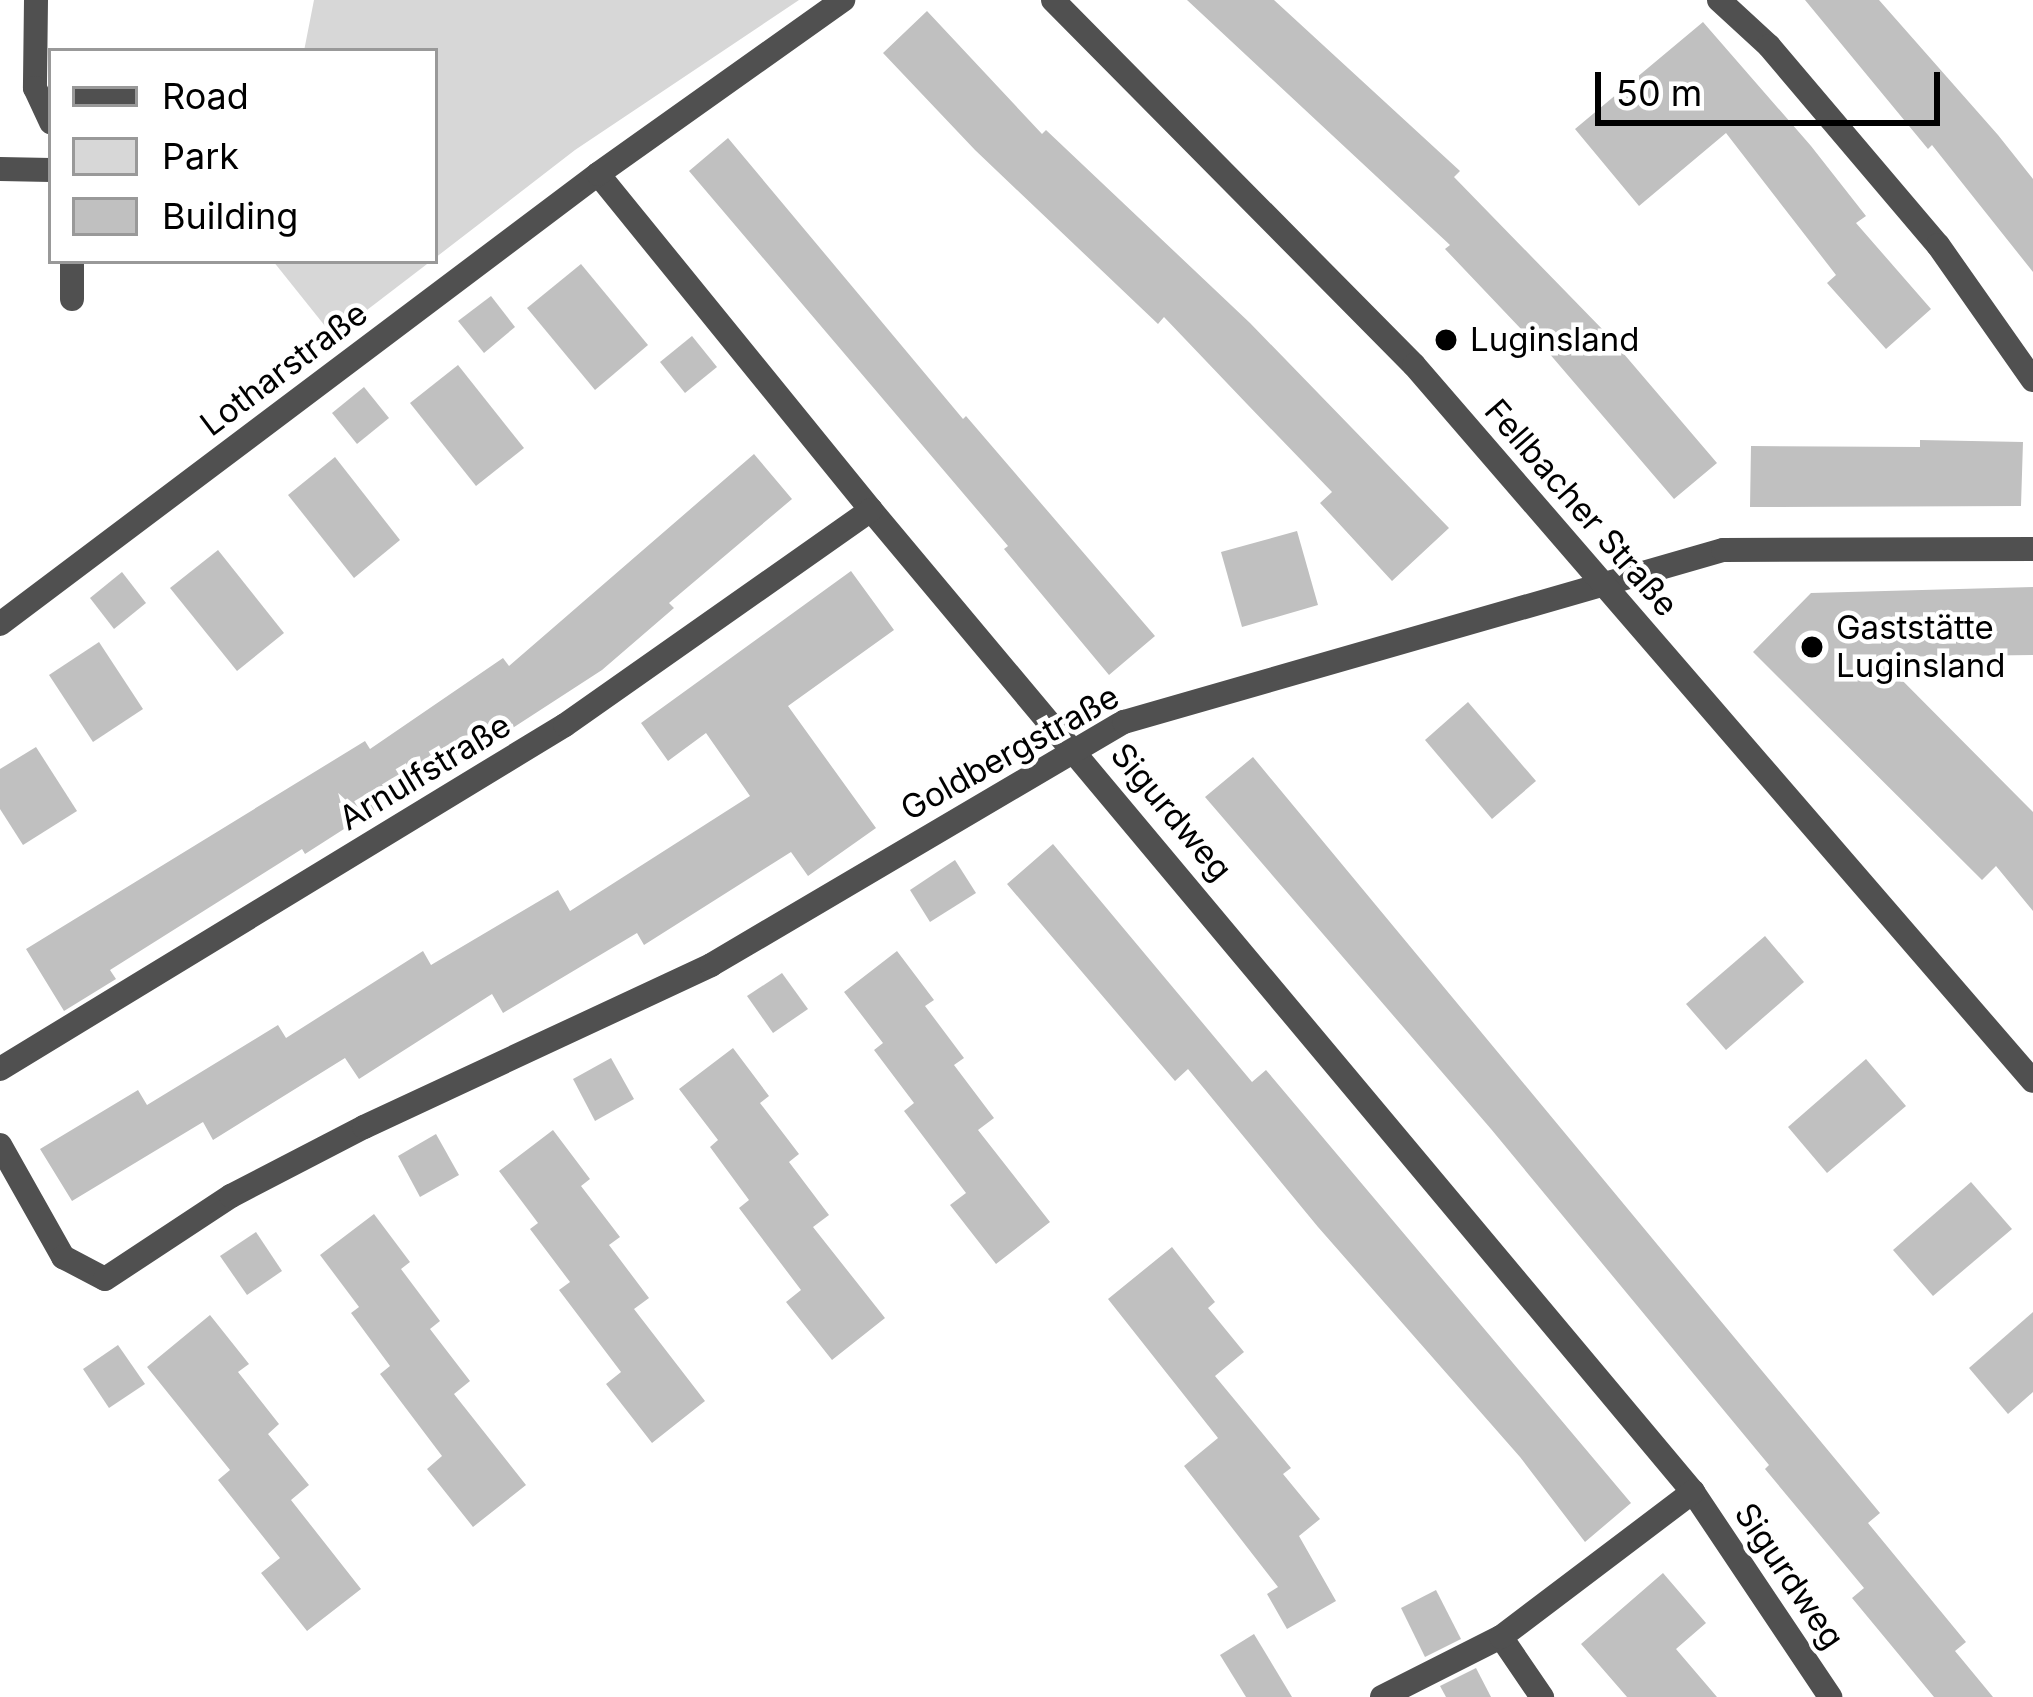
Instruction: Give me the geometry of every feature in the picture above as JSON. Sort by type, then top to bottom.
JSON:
[{"type":"street","points":[[36,0],[35,88],[48,116]]},
{"type":"street","name":"Lotharstraße","points":[[0,624],[598,174],[843,0]]},
{"type":"street","name":"Fellbacher Straße","points":[[1053,0],[1414,365],[1749,759],[2033,1081]]},
{"type":"street","points":[[1719,0],[1769,46],[1938,244],[2033,380]]},
{"type":"street","points":[[0,169],[48,170]]},
{"type":"street","name":"Sigurdweg","points":[[598,174],[871,510],[1693,1492],[1830,1697]]},
{"type":"street","points":[[72,264],[72,298]]},
{"type":"street","name":"Arnulfstraße","points":[[0,1069],[566,725],[871,510]]},
{"type":"street","name":"Goldbergstraße","points":[[0,1145],[63,1257],[105,1279],[231,1196],[364,1127],[711,965],[1074,747],[1124,722],[1724,550],[2033,549]]},
{"type":"street","name":"Sigurdweg","points":[[1382,1697],[1501,1636],[1693,1492]]},
{"type":"street","points":[[1501,1636],[1542,1697]]},
{"type":"green space","points":[[314,0],[799,0],[575,150],[438,256],[438,48],[305,48]]},
{"type":"green space","points":[[275,264],[427,264],[333,336]]},
{"type":"building","points":[[1187,0],[1274,0],[1460,171],[1454,177],[1606,333],[1717,463],[1674,499],[1542,345],[1539,348],[1445,249],[1450,245]]},
{"type":"building","points":[[1805,0],[1879,0],[1998,135],[2033,179],[2033,272],[1932,145],[1928,149]]},
{"type":"building","points":[[927,11],[1042,134],[1046,130],[1250,323],[1449,528],[1392,581],[1320,503],[1332,492],[1164,317],[1158,324],[975,150],[883,53]]},
{"type":"building","points":[[1703,22],[1811,146],[1866,216],[1856,223],[1931,309],[1886,349],[1827,283],[1836,275],[1726,133],[1639,206],[1575,129]]},
{"type":"building","points":[[728,138],[963,419],[966,416],[1155,636],[1109,675],[1004,549],[1008,546],[689,171]]},
{"type":"building","points":[[581,264],[648,345],[595,390],[527,308]]},
{"type":"building","points":[[491,296],[515,327],[484,353],[458,321]]},
{"type":"building","points":[[692,336],[717,367],[685,393],[660,362]]},
{"type":"building","points":[[458,365],[524,448],[476,486],[410,403]]},
{"type":"building","points":[[364,387],[389,418],[357,444],[332,413]]},
{"type":"building","points":[[1920,440],[2023,442],[2021,506],[1750,507],[1751,446],[1920,447]]},
{"type":"building","points":[[754,454],[792,499],[669,603],[674,608],[602,670],[451,768],[447,763],[110,970],[116,979],[64,1011],[26,949],[365,741],[370,749],[503,658],[509,666]]},
{"type":"building","points":[[335,457],[400,540],[354,578],[288,495]]},
{"type":"building","points":[[1297,531],[1318,605],[1242,627],[1221,552]]},
{"type":"building","points":[[218,550],[284,633],[237,671],[170,588]]},
{"type":"building","points":[[851,571],[894,630],[788,706],[876,828],[808,876],[791,852],[644,945],[637,933],[503,1013],[492,994],[359,1079],[345,1058],[213,1140],[203,1122],[72,1201],[40,1149],[138,1090],[147,1105],[278,1025],[286,1038],[423,951],[431,965],[558,890],[570,911],[750,796],[706,733],[668,761],[641,723]]},
{"type":"building","points":[[122,572],[146,603],[114,629],[90,598]]},
{"type":"building","points":[[2033,587],[2033,655],[1879,657],[2033,812],[2033,911],[1996,866],[1982,880],[1753,652],[1811,593]]},
{"type":"building","points":[[99,642],[143,709],[93,742],[49,675]]},
{"type":"building","points":[[1468,702],[1536,781],[1492,819],[1425,740]]},
{"type":"building","points":[[36,747],[77,811],[23,845],[0,809],[0,769]]},
{"type":"building","points":[[1253,757],[1880,1513],[1868,1523],[1966,1642],[1955,1651],[1993,1697],[1934,1697],[1852,1598],[1864,1588],[1765,1469],[1769,1465],[1491,1129],[1205,797]]},
{"type":"building","points":[[1053,844],[1252,1082],[1266,1070],[1631,1503],[1585,1542],[1520,1457],[1318,1227],[1188,1069],[1175,1081],[1007,884]]},
{"type":"building","points":[[955,860],[976,893],[930,922],[910,890]]},
{"type":"building","points":[[1765,936],[1804,982],[1726,1050],[1686,1004]]},
{"type":"building","points":[[897,951],[934,1000],[925,1006],[964,1058],[954,1065],[994,1118],[978,1130],[1050,1222],[996,1264],[950,1205],[966,1193],[904,1111],[914,1103],[874,1050],[883,1043],[844,992]]},
{"type":"building","points":[[782,973],[808,1009],[773,1033],[747,996]]},
{"type":"building","points":[[733,1048],[769,1096],[760,1103],[799,1154],[789,1162],[829,1215],[813,1227],[885,1318],[832,1360],[786,1302],[801,1290],[739,1208],[749,1200],[710,1147],[718,1140],[679,1089]]},
{"type":"building","points":[[611,1058],[634,1099],[595,1121],[573,1079]]},
{"type":"building","points":[[1866,1059],[1906,1106],[1827,1173],[1788,1127]]},
{"type":"building","points":[[553,1130],[590,1179],[581,1186],[620,1237],[609,1245],[649,1298],[634,1309],[705,1401],[652,1443],[606,1384],[621,1372],[559,1290],[570,1282],[530,1229],[538,1223],[499,1171]]},
{"type":"building","points":[[436,1134],[459,1175],[420,1197],[398,1156]]},
{"type":"building","points":[[1971,1182],[2012,1229],[1933,1296],[1893,1250]]},
{"type":"building","points":[[374,1214],[410,1262],[401,1269],[440,1321],[430,1329],[470,1381],[454,1394],[526,1485],[473,1527],[427,1469],[442,1456],[380,1374],[390,1366],[351,1313],[359,1307],[320,1255]]},
{"type":"building","points":[[256,1232],[282,1271],[247,1295],[220,1256]]},
{"type":"building","points":[[1172,1247],[1215,1302],[1208,1308],[1244,1352],[1215,1376],[1291,1468],[1283,1474],[1320,1519],[1299,1536],[1336,1601],[1287,1629],[1267,1594],[1278,1587],[1184,1466],[1218,1438],[1108,1299]]},
{"type":"building","points":[[2033,1312],[2033,1392],[2008,1414],[1969,1368]]},
{"type":"building","points":[[210,1315],[249,1364],[238,1372],[279,1424],[268,1434],[309,1485],[291,1500],[361,1589],[307,1631],[261,1573],[280,1558],[218,1480],[230,1470],[147,1367]]},
{"type":"building","points":[[118,1345],[145,1384],[109,1408],[83,1369]]},
{"type":"building","points":[[1663,1573],[1706,1623],[1676,1649],[1717,1697],[1627,1697],[1581,1644]]},
{"type":"building","points":[[1436,1590],[1461,1639],[1425,1657],[1401,1608]]},
{"type":"building","points":[[1254,1634],[1292,1697],[1246,1697],[1220,1655]]},
{"type":"building","points":[[1476,1668],[1491,1697],[1446,1697],[1440,1686]]},
{"type":"place","name":"Luginsland","points":[[1446,340]]},
{"type":"place","name":"Gaststätte Luginsland","points":[[1812,647]]}]
